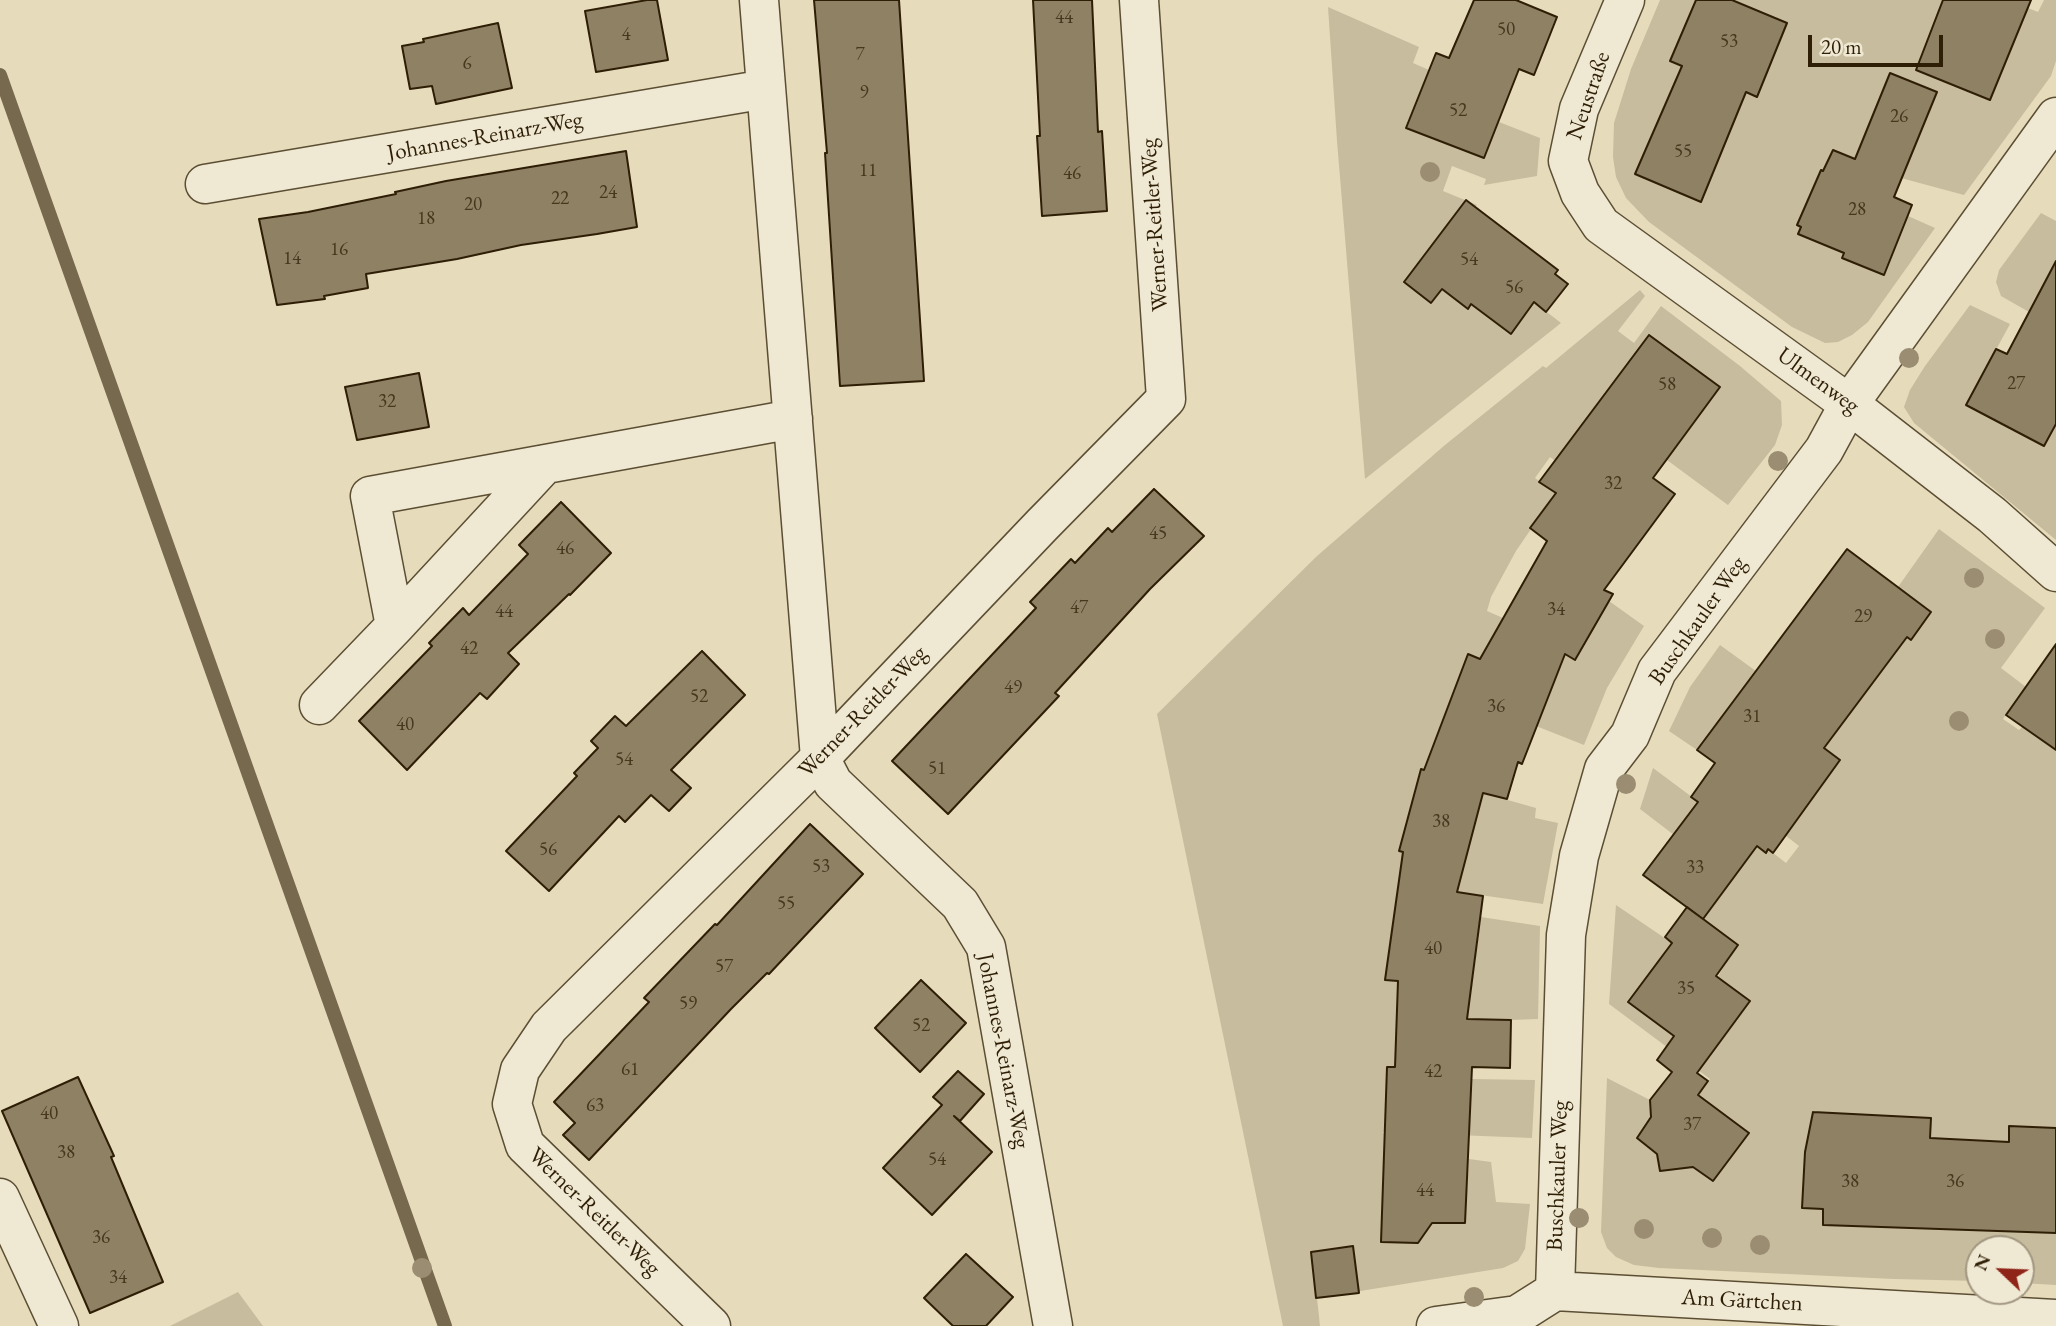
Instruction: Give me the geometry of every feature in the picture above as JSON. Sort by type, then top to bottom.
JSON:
[{"type":"street","name":"Johannes-Reinarz-Weg","points":[[759,0],[820,758],[833,783],[960,904],[986,947],[1053,1326]]},
{"type":"street","name":"Werner-Reitler-Weg","points":[[711,1326],[525,1145],[512,1104],[520,1070],[549,1027],[820,758],[1032,535],[1166,399],[1139,0]]},
{"type":"street","name":"Neustraße","points":[[1580,193],[1568,161],[1579,110],[1625,0]]},
{"type":"street","name":"Johannes-Reinarz-Weg","points":[[205,184],[766,89]]},
{"type":"street","name":"Buschkauler Weg","points":[[1555,1291],[1566,935],[1579,856],[1604,769],[1630,734],[1657,671],[1824,450],[1849,404],[2056,117]]},
{"type":"street","name":"Ulmenweg","points":[[1580,193],[1601,225],[1849,404],[1992,515],[2056,572]]},
{"type":"street","points":[[395,626],[370,496],[793,419]]},
{"type":"street","points":[[319,705],[545,464]]},
{"type":"street","points":[[0,1198],[59,1326]]},
{"type":"street","points":[[1436,1326],[1517,1315],[1555,1291]]},
{"type":"street","name":"Am Gärtchen","points":[[1555,1291],[2056,1319]]},
{"type":"shaded area","points":[[1660,0],[2008,0],[2038,12],[2044,0],[2056,0],[2056,61],[2051,76],[1964,195],[1901,178],[1832,150],[1797,225],[1801,227],[1798,234],[1844,253],[1842,258],[1883,275],[1908,216],[1935,228],[1868,322],[1838,342],[1825,343],[1792,327],[1649,222],[1626,198],[1616,177],[1613,157],[1614,123],[1631,69]]},
{"type":"shaded area","points":[[1328,7],[1419,47],[1413,63],[1429,70],[1407,128],[1484,158],[1499,122],[1540,138],[1537,176],[1484,185],[1486,179],[1452,166],[1443,191],[1477,205],[1437,238],[1404,283],[1431,303],[1442,289],[1467,309],[1471,304],[1534,302],[1561,323],[1365,479],[1337,141]]},
{"type":"shaded area","points":[[2041,213],[2056,221],[2056,261],[2029,312],[2001,296],[1996,282],[1999,270]]},
{"type":"shaded area","points":[[1640,290],[1645,296],[1618,331],[1634,343],[1661,306],[1781,401],[1782,425],[1775,445],[1728,505],[1633,435],[1570,472],[1550,457],[1535,478],[1558,495],[1516,551],[1491,597],[1487,611],[1575,660],[1609,601],[1644,626],[1607,688],[1584,745],[1536,726],[1552,687],[1468,654],[1439,731],[1516,761],[1513,780],[1461,767],[1457,778],[1421,769],[1399,850],[1463,867],[1483,793],[1536,808],[1535,818],[1558,823],[1543,904],[1452,891],[1386,980],[1471,992],[1481,917],[1540,926],[1538,1019],[1451,1018],[1470,1120],[1471,1079],[1535,1080],[1532,1138],[1382,1132],[1381,1242],[1417,1243],[1432,1223],[1465,1223],[1469,1159],[1491,1162],[1496,1202],[1530,1204],[1525,1249],[1518,1261],[1503,1268],[1317,1298],[1320,1326],[1283,1326],[1157,714],[1317,556],[1445,445],[1543,366],[1546,368]]},
{"type":"shaded area","points":[[1970,305],[2010,324],[1966,405],[2044,446],[2056,424],[2056,540],[1914,423],[1904,407],[1910,390],[1925,366]]},
{"type":"shaded area","points":[[1939,529],[2045,608],[2001,668],[2026,687],[2003,719],[2019,730],[2023,726],[2056,750],[2056,1285],[2035,1284],[2035,1235],[1965,1235],[1965,1281],[1634,1265],[1616,1257],[1607,1248],[1601,1232],[1607,1078],[1650,1100],[1651,1117],[1637,1138],[1657,1154],[1693,1167],[1713,1180],[1699,1096],[1710,1079],[1609,1004],[1616,905],[1672,943],[1628,1002],[1685,1045],[1695,1033],[1716,1048],[1750,1002],[1718,977],[1727,960],[1703,919],[1674,835],[1640,809],[1653,768],[1766,852],[1768,849],[1786,863],[1799,846],[1781,832],[1840,760],[1743,688],[1697,750],[1669,731],[1690,687],[1720,645],[1760,674],[1783,645],[1859,701],[1907,637],[1911,640],[1931,612],[1898,587]]},
{"type":"shaded area","points":[[238,1292],[263,1326],[170,1326]]},
{"type":"building","points":[[657,0],[668,60],[596,72],[585,11]]},
{"type":"building","points":[[814,0],[899,0],[924,381],[840,386],[827,153]]},
{"type":"building","points":[[1033,0],[1092,0],[1098,132],[1102,131],[1107,211],[1042,216]]},
{"type":"building","points":[[1474,0],[1516,0],[1557,17],[1534,75],[1519,69],[1484,158],[1406,128],[1436,53],[1449,58]]},
{"type":"building","points":[[1696,0],[1732,0],[1787,23],[1757,97],[1746,92],[1701,202],[1635,174],[1682,66],[1670,61]]},
{"type":"building","points":[[1943,0],[2031,0],[1990,100],[1916,70]]},
{"type":"building","points":[[498,23],[512,88],[436,104],[432,86],[410,89],[402,46]]},
{"type":"building","points":[[1890,73],[1937,92],[1894,197],[1912,205],[1884,275],[1842,258],[1844,253],[1798,234],[1801,227],[1797,225],[1821,170],[1823,171],[1833,150],[1855,159]]},
{"type":"building","points":[[626,151],[637,227],[366,274],[368,288],[324,296],[325,299],[277,305],[259,219],[308,212],[446,181]]},
{"type":"building","points":[[1466,200],[1558,270],[1555,274],[1568,284],[1546,312],[1534,302],[1511,334],[1471,304],[1468,309],[1442,289],[1431,303],[1404,282]]},
{"type":"building","points":[[2056,261],[2056,424],[2044,446],[1966,405],[1996,349],[2007,354]]},
{"type":"building","points":[[1649,335],[1720,387],[1653,478],[1675,494],[1604,590],[1613,594],[1575,660],[1565,654],[1522,764],[1518,762],[1507,799],[1483,793],[1457,892],[1483,896],[1467,1019],[1511,1020],[1510,1068],[1472,1067],[1465,1223],[1432,1223],[1418,1243],[1381,1242],[1387,1067],[1395,1067],[1398,981],[1385,980],[1403,852],[1399,851],[1421,769],[1424,770],[1468,654],[1480,659],[1547,541],[1530,528],[1556,493],[1539,482]]},
{"type":"building","points":[[419,373],[429,427],[357,440],[345,387]]},
{"type":"building","points":[[1154,489],[1204,536],[1150,589],[1055,693],[1059,696],[948,814],[892,761],[1036,608],[1030,602],[1071,559],[1075,563],[1108,528],[1112,532]]},
{"type":"building","points":[[561,502],[611,553],[508,653],[519,664],[487,699],[480,693],[407,770],[359,721],[432,646],[429,643],[463,608],[469,615],[528,554],[519,545]]},
{"type":"building","points":[[1847,549],[1931,612],[1911,640],[1907,637],[1824,748],[1840,760],[1773,853],[1768,849],[1766,853],[1757,846],[1703,919],[1643,875],[1698,802],[1691,797],[1715,763],[1697,750]]},
{"type":"building","points":[[2056,644],[2056,750],[2006,715]]},
{"type":"building","points":[[702,651],[745,695],[671,770],[691,788],[669,811],[651,795],[625,822],[619,816],[549,891],[506,851],[577,776],[574,773],[598,748],[591,741],[615,716],[626,726]]},
{"type":"building","points":[[810,824],[863,874],[589,1160],[563,1135],[575,1123],[554,1102],[649,1002],[644,998],[715,924],[717,925]]},
{"type":"building","points":[[1687,907],[1738,945],[1716,976],[1750,1001],[1697,1073],[1708,1081],[1698,1095],[1749,1133],[1713,1181],[1693,1167],[1660,1171],[1657,1154],[1637,1138],[1651,1117],[1650,1100],[1672,1072],[1657,1060],[1674,1036],[1628,1002],[1672,943],[1665,937]]},
{"type":"building","points":[[921,980],[966,1023],[920,1072],[875,1028]]},
{"type":"building","points":[[958,1071],[984,1094],[960,1121],[954,1116],[992,1152],[932,1215],[883,1168],[942,1105],[933,1097]]},
{"type":"building","points":[[78,1077],[114,1156],[111,1157],[163,1282],[90,1313],[2,1111]]},
{"type":"building","points":[[1813,1112],[1931,1118],[1930,1138],[2009,1142],[2009,1126],[2056,1128],[2056,1233],[1823,1225],[1823,1209],[1802,1208],[1805,1152]]},
{"type":"building","points":[[1353,1246],[1359,1293],[1316,1298],[1311,1252]]},
{"type":"building","points":[[966,1254],[1013,1297],[986,1326],[953,1326],[924,1298]]},
{"type":"waterway","points":[[0,75],[445,1326]]}]
